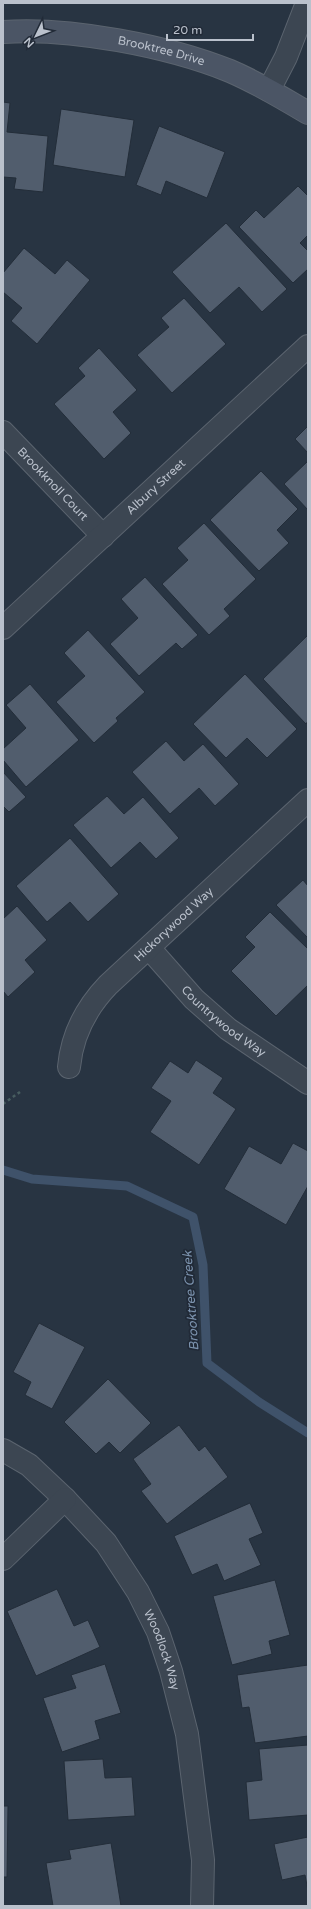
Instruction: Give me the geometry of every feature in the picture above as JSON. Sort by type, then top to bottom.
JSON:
[{"type":"street","points":[[269,90],[286,57],[307,3]]},
{"type":"street","name":"Brooktree Drive","points":[[3,32],[59,32],[125,43],[192,58],[230,72],[269,90],[308,114]]},
{"type":"street","name":"Albury Street","points":[[3,628],[308,346]]},
{"type":"street","name":"Brookknoll Court","points":[[3,432],[103,536]]},
{"type":"street","name":"Hickorywood Way","points":[[69,1067],[75,1038],[83,1018],[94,1000],[308,800]]},
{"type":"street","name":"Countrywood Way","points":[[149,948],[194,999],[228,1029],[308,1083]]},
{"type":"street","name":"Woodlock Way","points":[[3,1450],[29,1465],[65,1499],[106,1543],[138,1592],[158,1632],[171,1671],[187,1734],[203,1860],[202,1906]]},
{"type":"street","points":[[3,1559],[65,1499]]},
{"type":"path","points":[[3,1104],[20,1092]]},
{"type":"building","points":[[3,102],[10,103],[7,132],[48,136],[43,192],[14,189],[16,178],[3,177]]},
{"type":"building","points":[[61,109],[134,120],[125,177],[53,165]]},
{"type":"building","points":[[159,126],[225,152],[207,198],[166,181],[161,195],[136,185]]},
{"type":"building","points":[[298,186],[308,196],[308,235],[300,243],[308,251],[308,269],[293,283],[239,227],[256,210],[264,218]]},
{"type":"building","points":[[226,223],[287,289],[262,312],[239,287],[210,313],[172,272]]},
{"type":"building","points":[[24,248],[55,274],[67,260],[90,280],[37,344],[11,321],[22,308],[3,292],[3,273]]},
{"type":"building","points":[[184,298],[226,344],[172,393],[137,355],[169,327],[161,318]]},
{"type":"building","points":[[99,348],[137,390],[113,412],[131,433],[104,459],[54,404],[85,376],[78,368]]},
{"type":"building","points":[[308,426],[308,453],[295,439]]},
{"type":"building","points":[[308,461],[308,510],[284,484]]},
{"type":"building","points":[[261,471],[298,509],[277,530],[289,543],[259,571],[210,520]]},
{"type":"building","points":[[204,523],[256,579],[224,609],[230,616],[209,635],[162,584],[188,560],[177,548]]},
{"type":"building","points":[[145,577],[198,635],[182,649],[176,643],[139,676],[110,644],[138,618],[121,599]]},
{"type":"building","points":[[88,630],[145,692],[116,718],[118,721],[94,743],[56,702],[85,676],[64,653]]},
{"type":"building","points":[[308,635],[308,721],[306,724],[263,679]]},
{"type":"building","points":[[245,674],[297,729],[267,758],[247,738],[226,758],[193,724]]},
{"type":"building","points":[[30,684],[79,740],[26,787],[3,760],[3,749],[26,728],[6,705]]},
{"type":"building","points":[[166,741],[184,761],[203,744],[239,784],[215,806],[199,788],[170,814],[132,772]]},
{"type":"building","points":[[3,772],[26,797],[9,812],[3,806]]},
{"type":"building","points":[[107,796],[124,814],[143,797],[179,838],[156,859],[140,842],[111,868],[73,825]]},
{"type":"building","points":[[70,838],[119,894],[88,922],[70,902],[47,922],[16,886]]},
{"type":"building","points":[[303,880],[308,886],[308,938],[276,905]]},
{"type":"building","points":[[17,906],[47,940],[25,960],[35,972],[8,997],[3,991],[3,919]]},
{"type":"building","points":[[270,912],[308,949],[308,985],[276,1016],[231,971],[255,947],[245,937]]},
{"type":"building","points":[[196,1060],[223,1078],[213,1093],[236,1109],[199,1165],[150,1132],[171,1101],[151,1088],[170,1061],[188,1073]]},
{"type":"building","points":[[293,1143],[308,1151],[308,1186],[286,1225],[224,1189],[249,1146],[281,1164]]},
{"type":"building","points":[[39,1323],[85,1347],[52,1409],[25,1395],[31,1382],[13,1372]]},
{"type":"building","points":[[108,1379],[151,1423],[120,1453],[109,1442],[96,1454],[64,1422]]},
{"type":"building","points":[[179,1425],[199,1451],[205,1446],[228,1477],[167,1524],[141,1491],[151,1484],[133,1459]]},
{"type":"building","points":[[250,1503],[263,1533],[249,1539],[261,1565],[224,1581],[217,1564],[192,1575],[174,1536]]},
{"type":"building","points":[[275,1580],[290,1635],[269,1641],[272,1654],[232,1665],[213,1596]]},
{"type":"building","points":[[57,1589],[74,1626],[88,1620],[100,1647],[36,1676],[7,1611]]},
{"type":"building","points":[[105,1664],[121,1713],[95,1721],[100,1739],[62,1752],[43,1698],[76,1688],[71,1675]]},
{"type":"building","points":[[308,1665],[308,1736],[255,1743],[249,1707],[242,1708],[237,1675]]},
{"type":"building","points":[[308,1745],[308,1815],[249,1820],[246,1782],[262,1780],[259,1749]]},
{"type":"building","points":[[103,1759],[105,1778],[132,1777],[135,1816],[68,1820],[64,1761]]},
{"type":"building","points":[[3,1806],[8,1806],[7,1877],[3,1877]]},
{"type":"building","points":[[308,1837],[308,1891],[305,1875],[282,1880],[274,1844]]},
{"type":"building","points":[[111,1843],[121,1906],[53,1906],[46,1863],[71,1859],[69,1850]]},
{"type":"waterway","name":"Brooktree Creek","points":[[3,1170],[32,1179],[127,1186],[193,1217],[203,1265],[207,1363],[259,1402],[308,1433]]}]
